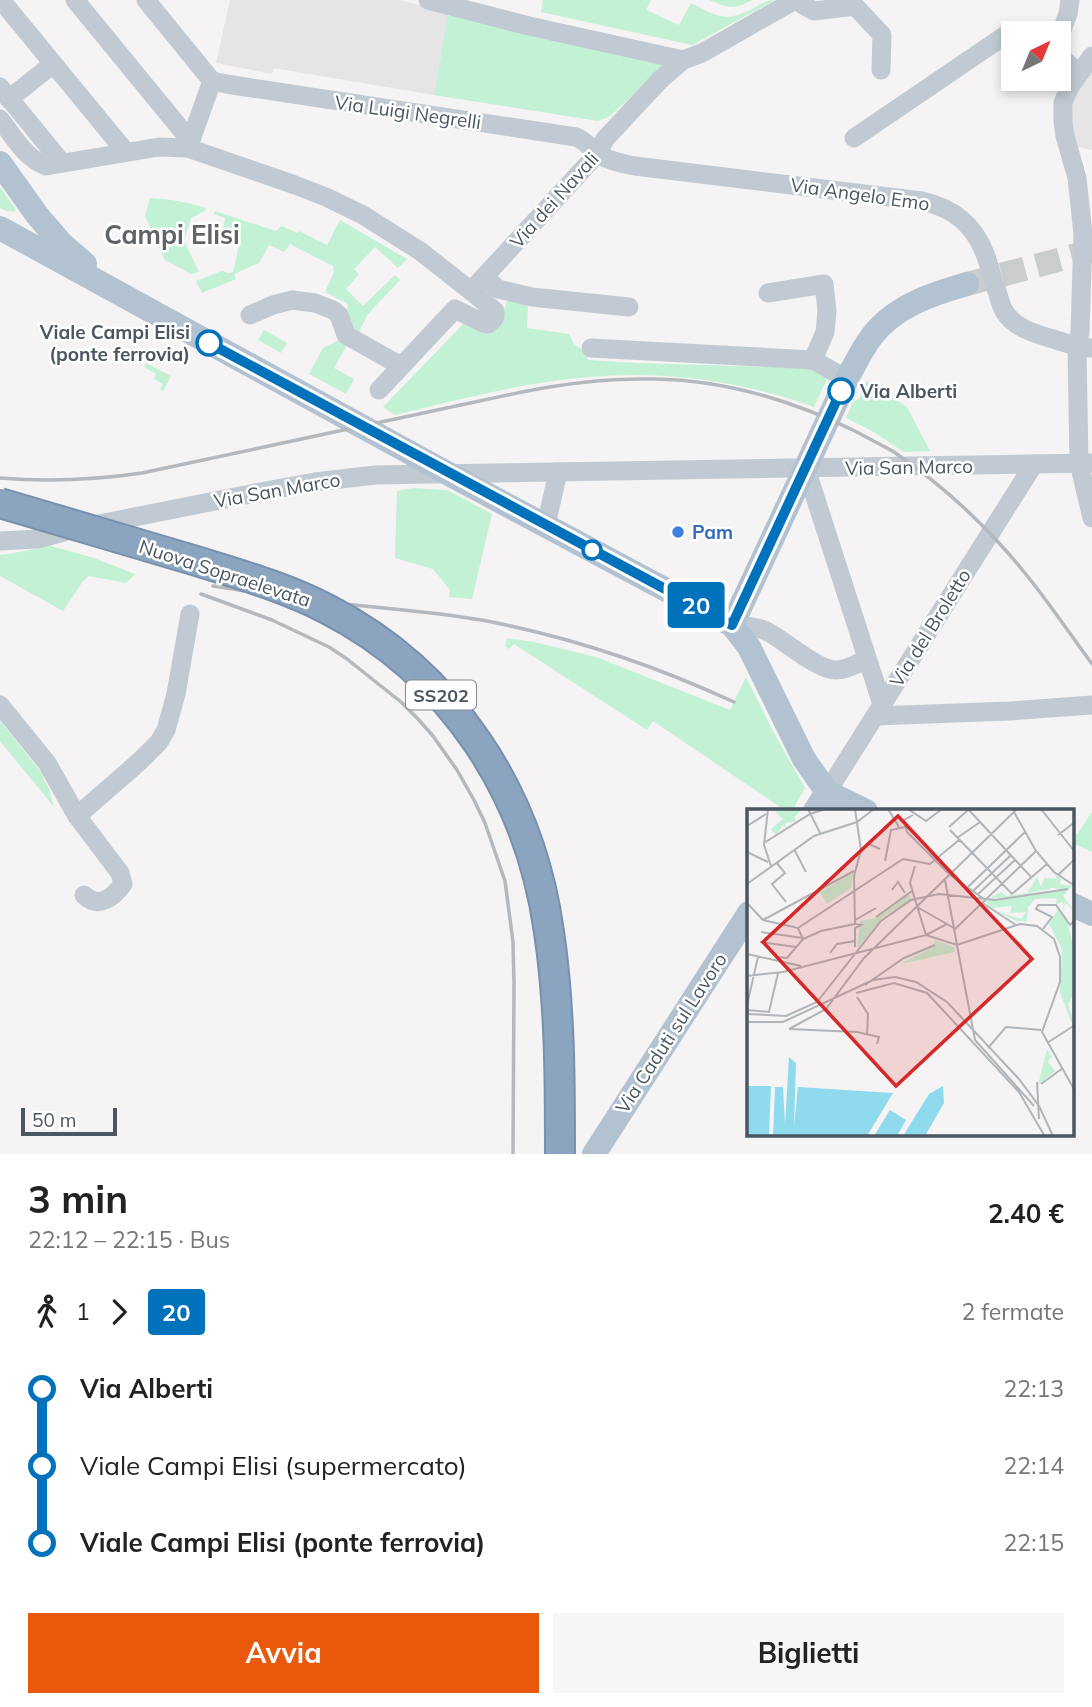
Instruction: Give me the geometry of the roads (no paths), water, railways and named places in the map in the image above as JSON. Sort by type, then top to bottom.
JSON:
[{"type":"highway","name":"Nuova Sopraelevata","points":[[0,503],[219,568],[276,587],[326,608],[365,630],[403,658],[431,683],[458,714],[480,744],[504,787],[524,831],[538,877],[549,930],[557,997],[560,1154]]},
{"type":"highway","name":"Nuova Sopraelevata","points":[[0,520],[213,583],[318,623],[357,644],[392,670],[420,695],[446,725],[467,754],[491,796],[522,884],[532,931],[540,999],[543,1154]]},
{"type":"main road","points":[[0,163],[37,215],[61,243],[89,268],[145,308]]},
{"type":"main road","points":[[0,228],[447,473],[732,625],[749,647],[804,759],[821,802],[856,809]]},
{"type":"main road","points":[[732,625],[847,379],[873,334],[908,305],[967,284]]},
{"type":"main road","points":[[697,606],[726,602],[751,586]]},
{"type":"main road","points":[[1074,905],[1092,914]]},
{"type":"main road","name":"Via Caduti sul Lavoro","points":[[594,1154],[747,916]]},
{"type":"street","points":[[1,0],[125,152]]},
{"type":"street","points":[[75,0],[180,128],[190,144]]},
{"type":"street","points":[[146,0],[212,80],[190,144]]},
{"type":"street","points":[[428,0],[529,26],[683,60]]},
{"type":"street","points":[[795,0],[814,11],[855,6],[882,35],[881,71]]},
{"type":"street","name":"Via dei Navali","points":[[471,291],[597,154],[605,139],[683,60],[795,0]]},
{"type":"street","points":[[1065,21],[1070,0]]},
{"type":"street","points":[[854,138],[1001,38]]},
{"type":"street","points":[[1092,56],[1065,94],[1063,103],[1065,136],[1077,178],[1083,234],[1080,332],[1084,348],[1086,463],[1092,518]]},
{"type":"street","points":[[53,64],[5,93],[62,163]]},
{"type":"street","points":[[1071,67],[1078,74]]},
{"type":"street","name":"Via Luigi Negrelli","points":[[212,80],[576,136],[584,140],[597,154]]},
{"type":"street","points":[[0,119],[25,152],[46,166],[190,144],[327,197],[363,215],[420,251],[495,311],[491,322],[483,324],[455,309],[379,390]]},
{"type":"street","name":"Via Angelo Emo","points":[[597,154],[635,166],[938,205],[968,225],[979,239],[1004,311],[1018,326],[1084,348]]},
{"type":"street","points":[[486,274],[498,289],[532,297],[629,307]]},
{"type":"street","points":[[768,293],[824,284],[827,311],[825,332],[813,360]]},
{"type":"street","points":[[250,314],[273,304],[292,300],[315,303],[333,310],[339,316],[346,335],[401,366]]},
{"type":"street","points":[[591,348],[813,360],[847,379]]},
{"type":"street","name":"Via San Marco","points":[[0,541],[38,539],[75,528],[315,482],[375,475],[1086,463]]},
{"type":"street","name":"Via del Broletto","points":[[821,802],[1034,464]]},
{"type":"street","points":[[806,469],[867,659],[878,710],[1010,711],[1092,705]]},
{"type":"street","points":[[546,525],[558,472]]},
{"type":"street","points":[[77,816],[140,761],[159,742],[166,730],[176,694],[190,614]]},
{"type":"street","points":[[732,625],[764,630],[822,666],[835,670],[867,659]]},
{"type":"street","points":[[0,705],[47,763],[77,816],[120,873],[122,884],[108,899],[98,903],[83,895]]},
{"type":"tunnel","points":[[967,284],[1092,251]]},
{"type":"railway","points":[[0,478],[71,480],[142,473],[522,392],[571,384],[637,379],[706,383],[758,394],[809,411],[857,432],[908,462],[961,505],[1011,556],[1092,664]]},
{"type":"railway","points":[[213,586],[458,616],[524,629],[616,655],[734,702]]},
{"type":"railway","points":[[201,594],[272,620],[329,647],[347,659],[418,719],[457,770],[474,800],[505,881],[513,942],[513,1154]]},
{"type":"place","name":"Viale Campi Elisi (ponte ferrovia)","points":[[209,343]]},
{"type":"place","name":"Via Alberti","points":[[841,391]]},
{"type":"place","name":"Pam","points":[[678,532]]},
{"type":"district","name":"Campi Elisi","points":[[172,234]]}]
